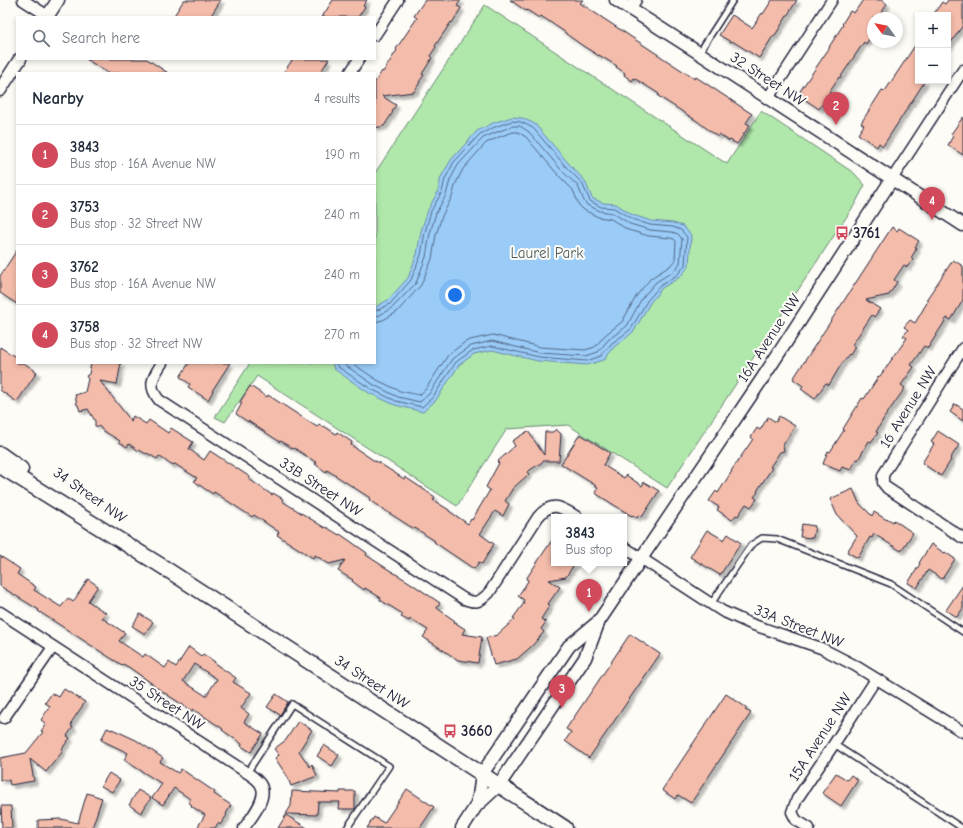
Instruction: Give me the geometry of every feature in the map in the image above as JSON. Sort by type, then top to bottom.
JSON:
[{"type":"main road","name":"34 Street NW","points":[[0,454],[160,564],[565,828]]},
{"type":"main road","name":"34 Street NW","points":[[0,466],[160,564]]},
{"type":"street","points":[[23,0],[47,16],[58,0]]},
{"type":"street","points":[[376,33],[398,0]]},
{"type":"street","name":"32 Street NW","points":[[616,0],[633,5],[699,53],[963,225]]},
{"type":"street","points":[[768,98],[832,0]]},
{"type":"street","points":[[0,90],[19,60]]},
{"type":"street","points":[[351,72],[358,60]]},
{"type":"street","name":"16A Avenue NW","points":[[462,828],[476,806],[499,785],[585,658],[599,622],[762,379],[963,70]]},
{"type":"street","name":"16 Avenue NW","points":[[963,348],[883,475],[883,483],[891,492],[963,538]]},
{"type":"street","name":"33B Street NW","points":[[161,364],[153,379],[152,384],[153,390],[159,400],[457,595],[471,602],[477,602],[483,599],[489,593],[543,511],[549,507],[558,507],[565,509],[572,514]]},
{"type":"street","name":"33A Street NW","points":[[627,549],[711,605],[751,624],[821,648],[848,662],[963,732]]},
{"type":"street","name":"35 Street NW","points":[[0,612],[256,780],[262,788],[262,800],[244,828]]},
{"type":"street","name":"16A Avenue NW","points":[[476,806],[482,774],[569,646],[599,622]]},
{"type":"street","points":[[4,718],[53,647]]},
{"type":"street","name":"15A Avenue NW","points":[[809,828],[796,820],[792,812],[797,800],[876,679]]},
{"type":"lane","points":[[699,53],[733,0]]},
{"type":"lane","points":[[711,605],[751,545],[762,538],[777,539],[891,584],[963,632]]},
{"type":"lane","points":[[247,773],[292,704],[389,766],[347,828]]},
{"type":"lane","points":[[834,744],[962,828]]},
{"type":"green space","name":"Laurel Park","points":[[485,5],[727,164],[761,111],[854,173],[865,185],[855,204],[667,488],[568,425],[507,429],[457,506],[257,376],[225,422],[215,417],[249,364],[376,364],[376,171]]},
{"type":"water","points":[[512,117],[522,118],[535,124],[585,181],[592,198],[603,203],[616,204],[633,215],[651,221],[673,223],[683,226],[691,235],[689,266],[680,277],[662,288],[650,303],[634,331],[615,346],[604,360],[587,365],[538,361],[492,350],[474,354],[459,365],[436,400],[423,412],[395,405],[369,393],[334,369],[332,364],[376,364],[376,306],[388,300],[408,278],[417,254],[421,231],[428,210],[438,191],[441,177],[451,160],[477,131],[493,123]]},
{"type":"building","points":[[184,0],[221,0],[211,16],[174,16]]},
{"type":"building","points":[[333,0],[367,0],[363,6],[365,7],[359,16],[323,16]]},
{"type":"building","points":[[425,0],[461,0],[457,6],[461,8],[435,46],[436,47],[430,56],[432,58],[422,74],[424,75],[414,92],[382,96],[396,105],[384,126],[376,128],[376,80],[382,71],[383,72],[397,50],[396,49],[417,18],[414,16]]},
{"type":"building","points":[[510,0],[583,0],[580,3],[695,79],[696,77],[752,114],[746,123],[750,125],[737,144],[730,140],[729,141],[719,134],[718,137],[697,121],[658,96],[659,94],[634,78],[632,81],[624,75],[625,73],[616,67],[617,66],[583,46],[541,16],[539,18]]},
{"type":"building","points":[[772,0],[797,0],[759,58],[732,41],[731,42],[719,35],[732,15],[752,28]]},
{"type":"building","points":[[863,0],[881,0],[887,4],[882,12],[867,12],[867,42],[866,44],[864,42],[840,78],[839,77],[819,109],[801,97],[803,93],[800,91],[830,47],[850,11],[854,13]]},
{"type":"building","points":[[948,0],[963,0],[963,25],[951,43],[951,12],[935,12],[942,2],[945,4]]},
{"type":"building","points":[[915,46],[915,84],[923,84],[883,146],[879,143],[877,147],[858,134],[864,125],[861,123],[882,90],[885,91]]},
{"type":"building","points":[[88,60],[148,60],[166,72],[106,72]]},
{"type":"building","points":[[292,60],[328,60],[321,72],[284,72]]},
{"type":"building","points":[[963,117],[963,155],[948,145],[953,136],[951,134]]},
{"type":"building","points":[[892,227],[897,231],[899,228],[919,241],[911,258],[913,260],[907,267],[904,265],[894,280],[897,282],[889,295],[866,300],[880,309],[874,317],[872,315],[852,345],[855,347],[842,363],[829,385],[826,383],[825,384],[815,399],[801,389],[803,386],[793,379]]},
{"type":"building","points":[[16,252],[16,303],[0,293],[0,276]]},
{"type":"building","points":[[953,260],[963,266],[963,300],[951,320],[947,318],[928,348],[924,346],[911,365],[914,367],[901,385],[905,388],[884,418],[876,432],[878,433],[871,442],[869,441],[858,460],[856,459],[851,470],[842,467],[840,471],[823,464],[828,451],[830,452],[862,398],[864,399],[877,377],[880,376],[907,338],[903,336],[908,330],[904,327],[910,320],[915,323],[928,301],[926,300]]},
{"type":"building","points":[[0,347],[16,357],[16,364],[25,364],[37,372],[17,402],[0,390]]},
{"type":"building","points":[[91,364],[121,364],[117,384],[100,381],[131,421],[133,416],[146,424],[149,420],[168,433],[171,428],[193,442],[189,449],[204,460],[210,451],[250,477],[249,479],[272,495],[273,493],[283,499],[282,501],[325,528],[326,527],[339,535],[340,534],[367,553],[366,555],[440,603],[437,608],[465,629],[462,634],[482,637],[478,663],[458,660],[423,637],[428,630],[410,619],[409,621],[401,617],[403,614],[380,600],[381,598],[365,588],[364,590],[352,581],[353,580],[338,571],[345,560],[329,564],[315,555],[313,558],[277,535],[279,532],[254,515],[252,517],[214,492],[213,494],[205,489],[194,481],[197,478],[175,464],[171,465],[159,456],[157,459],[147,453],[146,454],[139,451],[129,444],[127,447],[102,430],[100,427],[95,426],[95,421],[88,409],[80,411],[75,395],[85,392],[88,379],[86,376],[89,374]]},
{"type":"building","points":[[188,364],[229,364],[208,400],[188,387],[190,384],[180,377]]},
{"type":"building","points":[[250,386],[267,397],[268,395],[317,427],[319,424],[336,434],[337,432],[352,442],[351,445],[376,462],[404,479],[405,477],[435,497],[433,500],[468,524],[490,490],[486,487],[499,463],[497,462],[515,446],[512,441],[528,431],[544,455],[545,432],[553,432],[556,429],[561,434],[559,461],[544,461],[527,472],[529,474],[513,488],[505,501],[509,504],[503,516],[495,511],[480,534],[494,544],[482,564],[479,562],[474,569],[434,542],[435,541],[369,500],[370,498],[327,470],[326,472],[315,464],[317,463],[294,448],[293,449],[281,441],[280,442],[236,414],[242,403],[240,402]]},
{"type":"building","points":[[955,404],[963,409],[963,421],[950,412]]},
{"type":"building","points":[[779,416],[795,426],[783,445],[784,451],[780,452],[770,467],[772,468],[757,491],[758,492],[754,497],[757,499],[751,507],[746,504],[738,516],[736,515],[732,520],[717,510],[719,507],[709,501],[716,491],[718,493],[753,439],[751,437],[757,428],[760,430],[768,417],[776,422]]},
{"type":"building","points":[[938,431],[959,445],[941,476],[922,463],[934,444],[931,442]]},
{"type":"building","points":[[580,434],[610,453],[603,465],[624,478],[626,475],[642,486],[644,482],[659,491],[642,517],[639,515],[637,518],[630,515],[595,493],[598,487],[561,464]]},
{"type":"building","points":[[853,489],[859,503],[872,516],[874,512],[887,520],[888,519],[893,522],[894,520],[913,533],[901,551],[874,534],[872,538],[870,537],[858,558],[847,552],[857,536],[837,515],[830,499]]},
{"type":"building","points":[[802,524],[815,526],[813,538],[800,537]]},
{"type":"building","points":[[707,530],[724,540],[728,534],[741,543],[720,575],[690,557]]},
{"type":"building","points":[[551,542],[551,566],[573,566],[566,577],[549,580],[560,587],[548,604],[550,605],[541,619],[546,622],[541,629],[544,632],[532,646],[517,659],[494,665],[486,638],[497,635],[515,619],[513,618],[524,603],[524,600],[518,596],[528,581],[526,579]]},
{"type":"building","points":[[931,544],[955,559],[942,579],[928,570],[917,588],[908,583]]},
{"type":"building","points":[[0,556],[20,569],[17,574],[36,587],[34,590],[61,607],[68,598],[73,602],[88,579],[98,586],[88,601],[106,613],[102,618],[125,633],[119,641],[143,657],[145,654],[165,668],[169,662],[176,667],[189,647],[201,656],[203,654],[236,678],[233,682],[251,693],[241,708],[249,714],[244,722],[263,734],[251,752],[241,746],[242,744],[222,730],[223,729],[193,709],[192,711],[130,668],[109,657],[0,586]],"holes":[[[194,664],[217,679],[206,696],[183,681]]]},
{"type":"building","points":[[963,585],[963,608],[957,617],[946,610]]},
{"type":"building","points":[[140,614],[153,622],[145,634],[132,626]]},
{"type":"building","points":[[630,634],[660,654],[589,758],[565,741],[571,732],[566,729]]},
{"type":"building","points":[[64,689],[85,702],[71,723],[71,726],[73,727],[67,736],[70,738],[61,750],[63,751],[46,772],[30,759],[34,781],[10,785],[9,780],[0,780],[0,758],[26,753],[43,732],[41,731],[46,724],[41,720],[50,706],[45,703],[52,693],[59,697]]},
{"type":"building","points":[[276,694],[288,702],[280,715],[267,707]]},
{"type":"building","points":[[726,694],[747,708],[745,710],[751,713],[691,803],[678,795],[675,799],[662,790]]},
{"type":"building","points":[[298,721],[312,730],[299,751],[310,767],[312,764],[317,776],[291,786],[287,776],[275,758],[279,755],[274,749],[286,740]]},
{"type":"building","points":[[107,728],[136,740],[163,758],[160,762],[178,773],[181,769],[215,792],[214,794],[231,805],[226,814],[227,815],[220,825],[218,823],[215,828],[197,828],[205,815],[191,806],[192,805],[188,802],[190,799],[174,788],[163,805],[152,798],[162,784],[124,760],[128,753],[101,740]]},
{"type":"building","points":[[324,745],[339,755],[332,766],[317,756]]},
{"type":"building","points":[[109,773],[120,780],[112,792],[101,786]]},
{"type":"building","points":[[836,773],[847,780],[851,775],[858,780],[841,806],[822,793]]},
{"type":"building","points":[[407,789],[434,807],[420,828],[367,828],[374,817],[384,823]]},
{"type":"building","points":[[138,790],[151,798],[141,813],[129,805]]},
{"type":"building","points":[[292,791],[340,793],[340,791],[355,791],[355,809],[339,809],[340,802],[318,802],[317,815],[286,814],[291,806]]},
{"type":"building","points":[[87,793],[102,798],[92,828],[38,828],[38,820],[61,819],[78,823]]},
{"type":"building","points":[[1,806],[11,806],[12,828],[2,828]]},
{"type":"building","points":[[286,815],[307,828],[278,828]]},
{"type":"place","name":"3753","points":[[836,125]]},
{"type":"place","name":"3758","points":[[932,220]]},
{"type":"place","name":"3761","points":[[842,233]]},
{"type":"place","name":"3843","points":[[589,612]]},
{"type":"place","name":"3762","points":[[562,708]]},
{"type":"place","name":"3660","points":[[450,731]]}]
